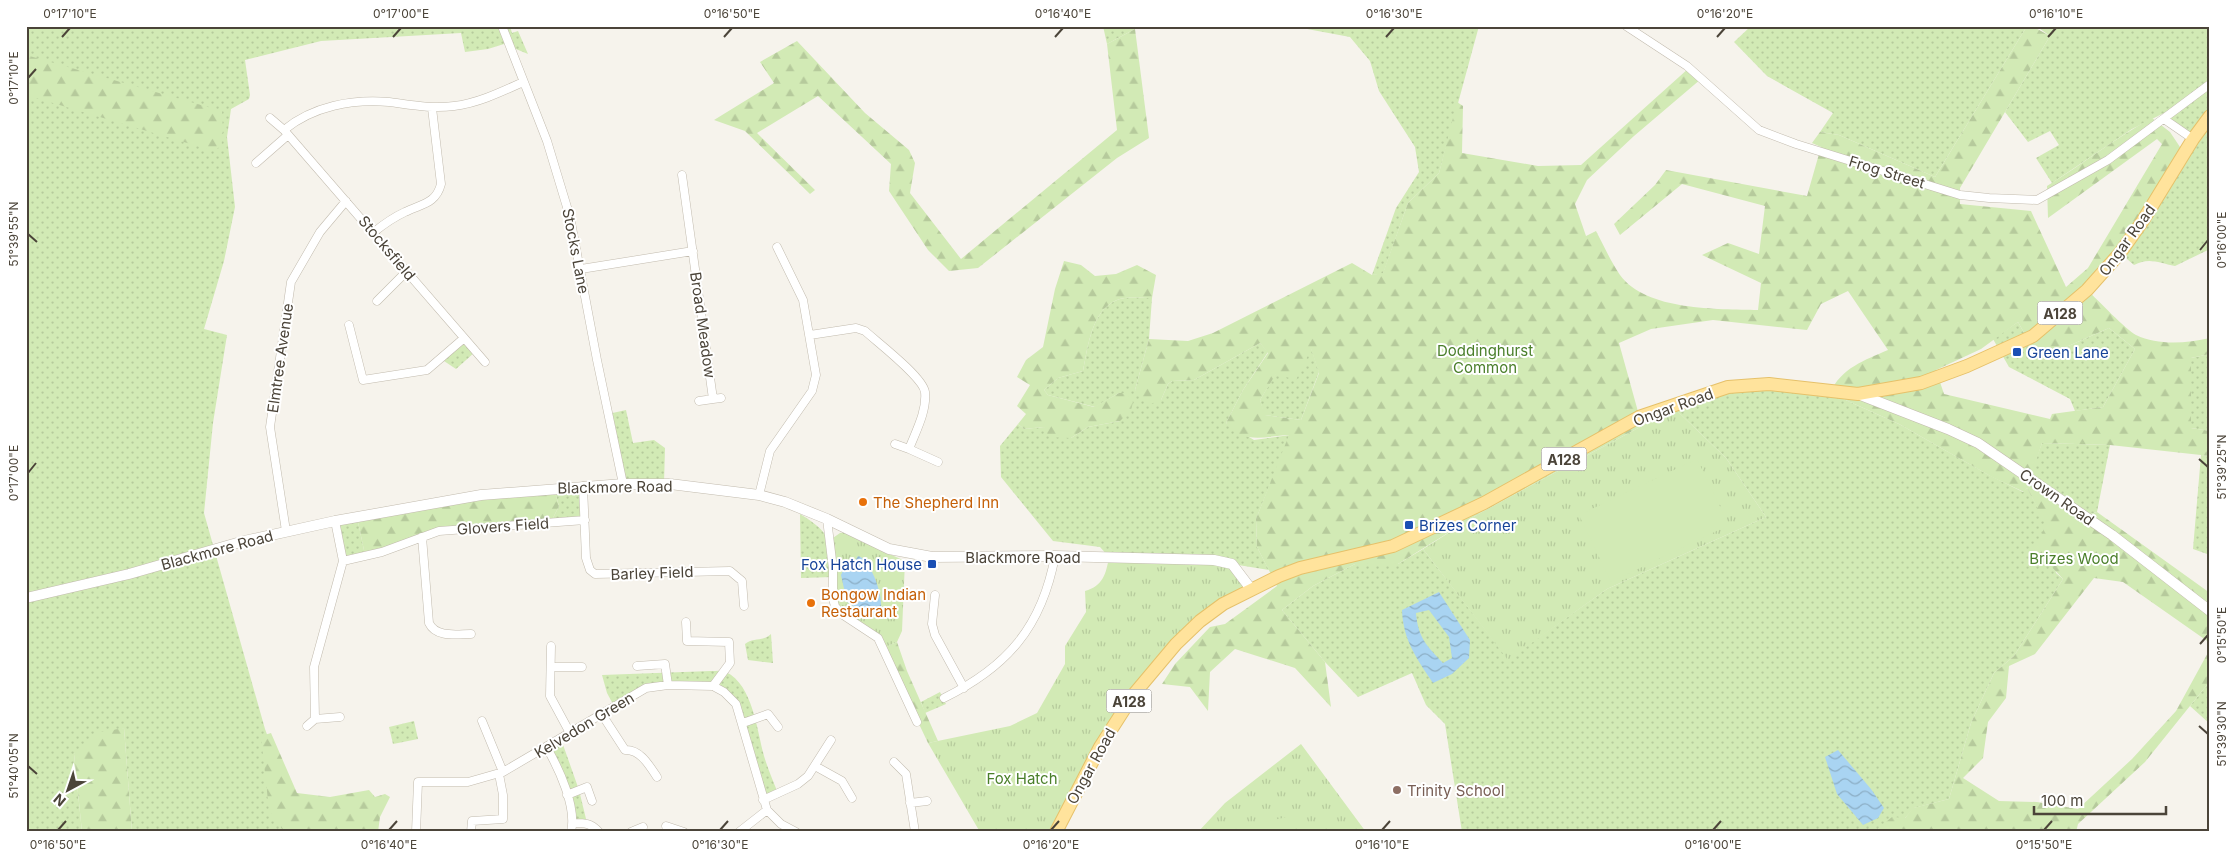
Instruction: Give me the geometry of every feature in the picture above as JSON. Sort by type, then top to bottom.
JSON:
[{"type":"main road","name":"Ongar Road","points":[[1056,832],[1104,739],[1134,694],[1154,668],[1200,621],[1223,604],[1251,589],[1300,568],[1393,546],[1484,503],[1640,417],[1728,387],[1769,384],[1858,394],[1921,383],[1967,366],[2033,336],[2087,290],[2115,260],[2142,222],[2193,139],[2210,116]]},
{"type":"street","name":"Stocks Lane","points":[[502,26],[548,141],[559,175],[581,269],[597,360],[623,484]]},
{"type":"street","name":"Frog Street","points":[[1626,26],[1687,66],[1759,130],[1796,144],[1960,195],[2037,200],[2108,160],[2210,84]]},
{"type":"street","points":[[256,163],[286,132],[309,113],[343,104],[390,102],[432,108],[456,106],[474,102],[523,82]]},
{"type":"street","points":[[374,232],[404,212],[427,204],[436,197],[439,191],[441,184],[432,108]]},
{"type":"street","name":"Stocksfield","points":[[270,118],[286,132],[374,232],[463,339],[485,362]]},
{"type":"street","points":[[2164,119],[2193,139]]},
{"type":"street","name":"Broad Meadow","points":[[682,175],[717,399],[699,401]]},
{"type":"street","name":"Elmtree Avenue","points":[[286,531],[270,427],[291,282],[320,232],[346,201]]},
{"type":"street","points":[[759,495],[770,451],[812,391],[816,374],[803,300],[777,247]]},
{"type":"street","name":"Broad Meadow","points":[[581,269],[693,251]]},
{"type":"street","points":[[376,301],[407,271]]},
{"type":"street","points":[[349,325],[363,380],[427,370],[463,339]]},
{"type":"street","points":[[810,335],[856,328],[865,331],[913,374],[925,390],[925,404],[909,449]]},
{"type":"street","points":[[1890,407],[1892,388]]},
{"type":"street","name":"Crown Road","points":[[1858,394],[1978,443],[2112,535],[2210,611]]},
{"type":"street","points":[[895,444],[938,462]]},
{"type":"street","name":"Blackmore Road","points":[[26,598],[129,574],[286,531],[335,521],[481,496],[623,484],[670,484],[759,495],[785,502],[827,519],[889,549],[932,557],[1055,556],[1214,560],[1232,564],[1251,589]]},
{"type":"street","name":"Barley Field","points":[[583,486],[587,565],[595,574],[730,571],[742,581],[744,606]]},
{"type":"street","points":[[827,519],[835,606],[840,613],[878,638],[917,722]]},
{"type":"street","name":"Glovers Field","points":[[344,561],[382,552],[439,531],[585,520]]},
{"type":"street","points":[[315,719],[314,667],[344,561],[335,521]]},
{"type":"street","points":[[422,537],[431,628],[436,632],[448,634],[472,634]]},
{"type":"street","points":[[944,698],[989,672],[1020,641],[1042,604],[1051,578],[1055,556]]},
{"type":"street","points":[[935,595],[932,624],[935,634],[964,688]]},
{"type":"street","points":[[686,622],[687,641],[729,642],[730,663],[713,686],[724,692],[736,704],[743,723],[766,810],[781,824],[796,832]]},
{"type":"street","points":[[551,646],[550,696],[570,733]]},
{"type":"street","points":[[637,666],[665,664],[668,685]]},
{"type":"street","points":[[550,667],[582,667]]},
{"type":"street","name":"Kelvedon Green","points":[[416,832],[418,782],[468,782],[501,773],[547,748],[601,713],[646,688],[668,685],[713,686]]},
{"type":"street","points":[[601,713],[625,750],[636,752],[648,763],[657,777]]},
{"type":"street","points":[[743,723],[768,714],[778,728]]},
{"type":"street","points":[[307,726],[315,719],[340,717]]},
{"type":"street","points":[[471,832],[472,821],[503,819],[504,795],[501,773],[482,721]]},
{"type":"street","points":[[763,800],[798,784],[808,776],[831,740]]},
{"type":"street","points":[[547,748],[556,765],[566,795],[572,828],[587,823],[594,826],[600,832]]},
{"type":"street","points":[[894,762],[906,774],[914,832]]},
{"type":"street","points":[[815,766],[842,781],[852,798]]},
{"type":"street","points":[[566,795],[587,787],[592,801]]},
{"type":"street","points":[[910,803],[927,801]]},
{"type":"street","points":[[739,832],[766,810]]},
{"type":"street","points":[[666,826],[684,832]]},
{"type":"street","points":[[631,832],[644,827]]},
{"type":"green space","points":[[26,26],[323,26],[324,29],[510,26],[512,33],[518,31],[528,54],[504,44],[488,49],[465,52],[461,33],[321,41],[245,60],[250,95],[249,99],[231,109],[227,137],[235,207],[224,261],[204,329],[227,335],[213,423],[204,513],[265,729],[303,832],[132,832],[124,728],[74,754],[82,832],[26,832]]},
{"type":"green space","points":[[1103,26],[1136,26],[1135,29],[1107,44]]},
{"type":"green space","points":[[1291,26],[1479,26],[1439,173],[1408,203],[1383,274],[1372,275],[1396,208],[1419,172],[1415,147],[1379,91],[1370,61],[1350,37]]},
{"type":"green space","points":[[1751,26],[2027,26],[1935,177],[1839,135],[1820,132],[1833,113],[1767,76],[1734,42]]},
{"type":"green space","points":[[2027,26],[2032,26],[2050,36],[1960,188],[1960,204],[2031,211],[2066,287],[2088,268],[2162,144],[2157,139],[2048,218],[2047,186],[2152,118],[2170,132],[2184,153],[2087,290],[2136,335],[2163,342],[2210,338],[2210,354],[2191,358],[2191,428],[2210,431],[2210,456],[2110,445],[2042,443],[2033,470],[2074,519],[2097,512],[2210,593],[2210,643],[2123,582],[2094,578],[2035,654],[2009,666],[2006,698],[1988,722],[1983,758],[1963,778],[1999,801],[2037,802],[2078,809],[2132,759],[2176,711],[2210,649],[2210,681],[2145,762],[2078,824],[2076,832],[1875,831],[1892,817],[1905,818],[1913,808],[1949,799],[1971,723],[1994,673],[2014,656],[2063,579],[2035,549],[2046,524],[2027,488],[2024,492],[1992,477],[1899,424],[1830,393],[1840,377],[1847,371],[1862,361],[1888,350],[1848,291],[1821,304],[1807,330],[1713,320],[1651,329],[1619,343],[1642,426],[1480,513],[1398,564],[1355,564],[1313,586],[1282,610],[1325,662],[1331,707],[1295,668],[1235,649],[1210,672],[1208,711],[1190,687],[1162,684],[1175,664],[1210,627],[1225,624],[1277,586],[1257,547],[1256,519],[1289,435],[1247,437],[1232,430],[1226,423],[1243,390],[1268,353],[1260,343],[1194,380],[1172,381],[1168,384],[1161,400],[1148,405],[1135,390],[1149,339],[1188,341],[1213,333],[1352,263],[1372,275],[1383,273],[1408,203],[1439,173],[1457,102],[1463,106],[1462,153],[1538,166],[1581,165],[1689,68],[1701,79],[1634,136],[1587,180],[1575,204],[1586,236],[1596,231],[1620,275],[1632,287],[1647,296],[1684,306],[1758,310],[1761,283],[1702,255],[1728,243],[1759,254],[1765,206],[1682,184],[1620,235],[1614,224],[1655,185],[1666,170],[1807,196],[1821,147],[1812,143],[1820,132],[1839,135],[1935,177]],"holes":[[[2018,322],[2039,359],[2109,328],[2135,349],[2103,407],[2052,414],[2050,419],[1944,394],[1936,370],[1981,349]],[[1311,349],[1319,373],[1301,420],[1265,415],[1260,400],[1276,374],[1296,380]]]},
{"type":"green space","points":[[2036,26],[2210,26],[2210,249],[2175,266],[2149,261],[2134,265],[2120,253],[2192,140],[2169,121],[2170,110],[2132,129],[2052,183],[2036,158],[2059,145],[2050,131],[2028,142],[2005,112],[2050,36]]},
{"type":"green space","points":[[1135,29],[1149,138],[1117,158],[978,268],[949,271],[928,250],[889,191],[891,164],[818,96],[757,133],[815,190],[810,194],[745,131],[714,120],[774,83],[760,62],[797,41],[865,113],[909,150],[915,163],[910,193],[961,259],[1117,130],[1107,44]]},
{"type":"green space","points":[[26,55],[222,111],[223,135],[221,146],[214,151],[26,95]]},
{"type":"green space","points":[[1064,261],[1081,265],[1095,276],[1116,274],[1137,265],[1156,275],[1152,298],[1117,300],[1101,312],[1092,331],[1083,371],[1058,378],[1044,390],[1048,395],[1094,407],[1119,393],[1126,393],[1133,402],[1131,410],[1120,421],[1088,427],[1071,438],[1049,437],[1044,427],[1024,429],[1018,424],[1026,414],[1017,406],[1030,385],[1017,377],[1026,360],[1043,347],[1055,289]]},
{"type":"green space","points":[[1125,298],[1152,298],[1149,339],[1135,390],[1161,400],[1168,384],[1172,381],[1194,380],[1260,343],[1268,352],[1243,390],[1226,423],[1254,440],[1290,435],[1256,519],[1257,547],[1269,570],[1232,564],[1109,557],[1100,547],[1053,541],[1001,477],[1000,446],[1018,424],[1024,429],[1044,427],[1071,438],[1088,427],[1120,421],[1119,393],[1095,407],[1048,395],[1044,390],[1058,378],[1083,371],[1092,331],[1101,312],[1108,305]]},
{"type":"green space","points":[[2018,322],[2039,359],[2109,328],[2135,349],[2103,407],[2075,411],[2070,399],[2009,367],[1993,339]]},
{"type":"green space","points":[[463,339],[475,352],[456,369],[441,359]]},
{"type":"green space","points":[[1311,348],[1319,372],[1301,420],[1264,415],[1260,400],[1276,373]]},
{"type":"green space","points":[[2210,354],[2210,431],[2191,428],[2191,358]]},
{"type":"green space","points":[[1728,387],[1830,393],[1899,424],[1987,474],[2023,492],[2027,488],[2047,524],[2056,573],[2063,579],[2014,656],[1994,673],[1971,723],[1949,799],[1914,808],[1905,818],[1876,832],[1462,832],[1445,724],[1426,705],[1412,673],[1358,697],[1325,662],[1282,610],[1313,586],[1355,564],[1398,564],[1423,549],[1508,659],[1607,589],[1766,517],[1726,458],[1672,406]]},
{"type":"green space","points":[[1672,406],[1726,458],[1766,517],[1607,589],[1508,660],[1423,549],[1480,513],[1642,426]]},
{"type":"green space","points":[[626,410],[633,443],[654,440],[665,448],[664,484],[623,484],[608,414]]},
{"type":"green space","points":[[2042,443],[2110,445],[2097,512],[2073,519],[2032,470]]},
{"type":"green space","points":[[2201,455],[2210,456],[2210,555],[2193,549]]},
{"type":"green space","points":[[1697,459],[1729,525],[1611,582],[1579,515]]},
{"type":"green space","points":[[583,486],[585,520],[551,522],[559,506],[554,489]]},
{"type":"green space","points":[[554,489],[559,506],[551,522],[459,529],[365,555],[357,517]]},
{"type":"green space","points":[[800,514],[819,527],[828,540],[833,577],[801,578]]},
{"type":"green space","points":[[357,517],[365,555],[343,561],[335,521]]},
{"type":"green space","points":[[846,532],[905,561],[902,631],[897,642],[883,648],[837,609],[830,540],[840,533]]},
{"type":"green space","name":"Fox Hatch","points":[[1109,557],[1232,564],[1251,589],[1235,597],[1154,668],[1056,832],[980,832],[928,743],[1010,726],[1037,713],[1065,664],[1065,646],[1086,612],[1085,591],[1100,583],[1107,569]]},
{"type":"green space","points":[[771,634],[773,663],[748,660],[745,644],[765,638]]},
{"type":"green space","points":[[897,642],[907,671],[938,741],[928,743],[883,648]]},
{"type":"green space","points":[[721,671],[735,678],[742,687],[756,722],[764,756],[778,793],[763,800],[736,704],[713,686],[646,688],[614,706],[607,693],[602,675]]},
{"type":"green space","points":[[2210,681],[2210,724],[2190,706]]},
{"type":"green space","points":[[940,692],[946,704],[925,713],[921,702]]},
{"type":"green space","points":[[414,721],[418,739],[393,744],[389,727]]},
{"type":"green space","points":[[124,728],[132,832],[82,832],[74,754],[95,733]]},
{"type":"green space","points":[[271,733],[297,793],[330,797],[369,790],[375,797],[385,794],[390,797],[380,817],[378,832],[284,832],[269,810],[261,736]]},
{"type":"green space","points":[[561,739],[579,790],[587,823],[573,823],[569,804],[547,748]]},
{"type":"green space","points":[[1301,744],[1366,832],[1198,832],[1225,803]]},
{"type":"green space","points":[[1287,817],[1290,832],[1220,832]]},
{"type":"water","points":[[858,556],[868,565],[876,582],[881,601],[879,614],[860,611],[847,602],[841,575],[846,564],[855,561]]},
{"type":"water","points":[[1439,592],[1470,640],[1469,658],[1452,674],[1433,683],[1416,657],[1408,640],[1402,610]],"holes":[[[1429,610],[1449,637],[1452,658],[1443,663],[1424,641],[1419,629],[1416,613]]]},
{"type":"water","points":[[1838,750],[1871,789],[1884,808],[1878,818],[1863,825],[1837,794],[1825,757]]},
{"type":"place","name":"Green Lane","points":[[2017,352]]},
{"type":"place","name":"The Shepherd Inn","points":[[863,502]]},
{"type":"place","name":"Brizes Corner","points":[[1409,525]]},
{"type":"place","name":"Fox Hatch House","points":[[932,564]]},
{"type":"place","name":"Bongow Indian Restaurant","points":[[811,603]]},
{"type":"place","name":"Trinity School","points":[[1397,790]]},
{"type":"park label","name":"Doddinghurst Common","points":[[1485,358]]},
{"type":"park label","name":"Brizes Wood","points":[[2074,558]]}]
